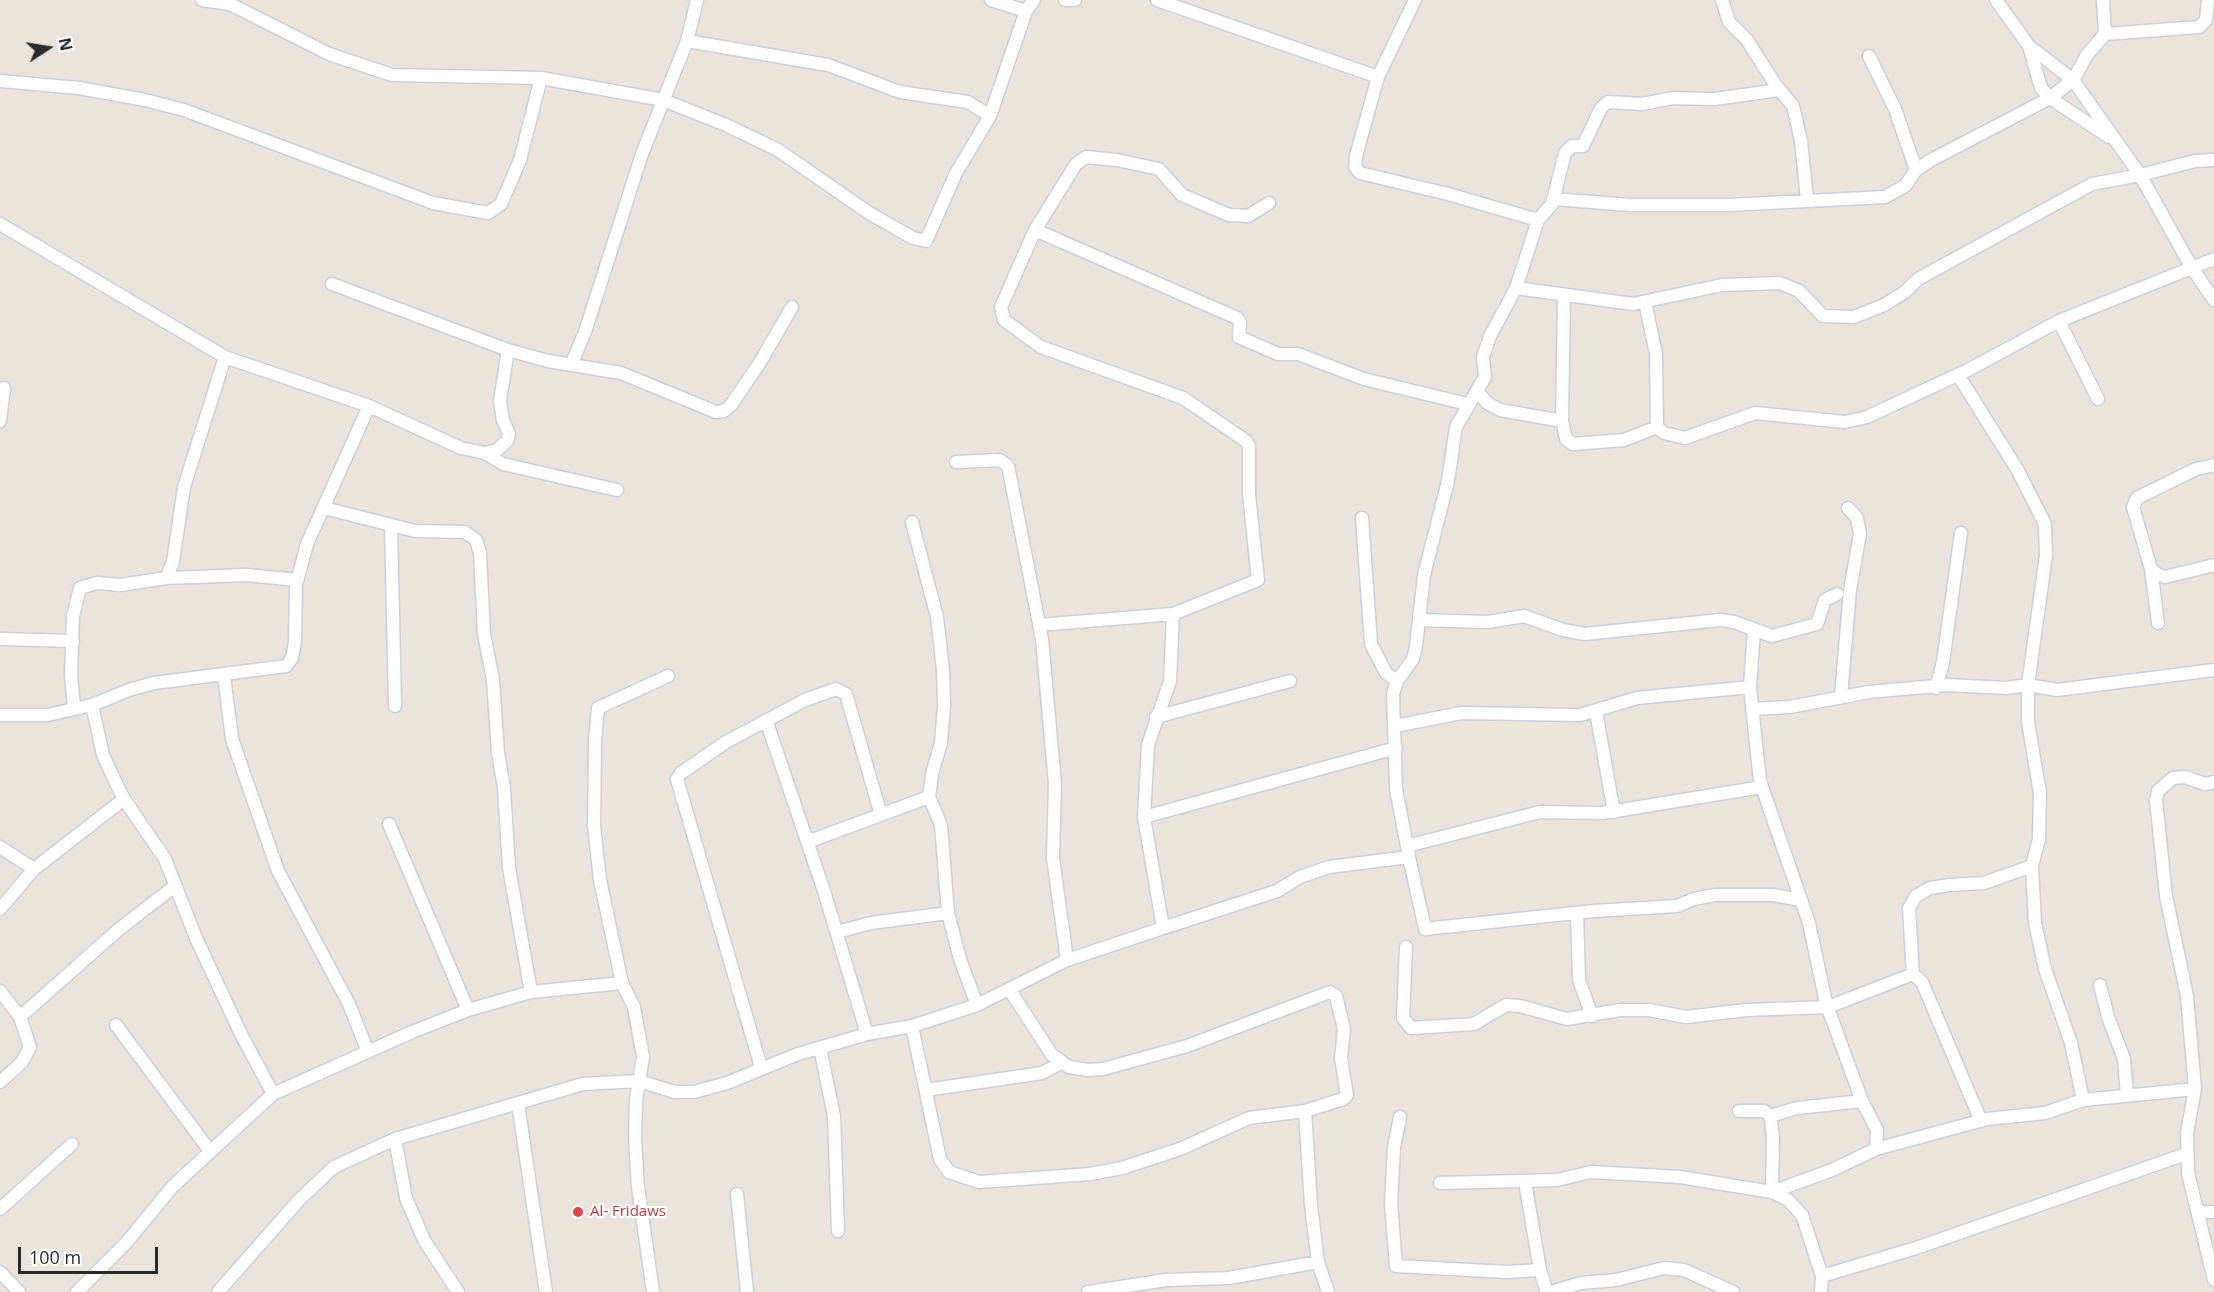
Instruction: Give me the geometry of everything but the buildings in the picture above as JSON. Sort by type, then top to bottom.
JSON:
[{"type":"street","points":[[202,0],[230,4],[329,54],[392,75],[541,78],[663,100],[726,125],[778,150],[869,213],[913,238],[926,242],[956,173],[990,116],[1026,11],[1034,0]]},
{"type":"street","points":[[572,363],[586,329],[642,153],[687,41],[697,0]]},
{"type":"street","points":[[991,0],[1026,11]]},
{"type":"street","points":[[1065,0],[1075,0]]},
{"type":"street","points":[[1157,0],[1378,77]]},
{"type":"street","points":[[1415,0],[1378,77],[1356,156],[1355,168],[1360,173],[1448,194],[1538,220]]},
{"type":"street","points":[[1722,0],[1729,22],[1747,40],[1795,112],[1801,141],[1807,199]]},
{"type":"street","points":[[1996,0],[2029,46],[2073,80],[2140,176],[2192,268],[2214,300]]},
{"type":"street","points":[[1554,198],[1630,205],[1673,205],[1766,204],[1807,199],[1885,197],[1905,186],[1916,170],[2050,98],[2073,80],[2087,56],[2105,34],[2103,0]]},
{"type":"street","points":[[2105,34],[2199,27],[2210,21],[2208,0]]},
{"type":"street","points":[[687,41],[828,65],[900,92],[968,102],[990,116]]},
{"type":"street","points":[[2029,46],[2041,88],[2050,98],[2066,106],[2114,141]]},
{"type":"street","points":[[1869,56],[1895,109],[1916,170]]},
{"type":"street","points":[[0,81],[79,88],[174,107],[433,203],[488,213],[501,204],[516,170],[541,78]]},
{"type":"street","points":[[1779,90],[1715,99],[1673,98],[1642,104],[1605,103],[1583,146],[1572,146],[1565,153],[1554,198],[1538,220],[1516,288],[1490,336],[1483,357],[1485,377],[1467,404],[1456,427],[1448,482],[1424,575],[1413,659],[1397,681],[1393,694],[1396,789],[1425,929],[1677,906],[1694,899],[1716,895],[1773,896],[1801,900]]},
{"type":"street","points":[[1039,625],[1173,614],[1258,580],[1249,494],[1249,446],[1246,441],[1183,398],[1087,361],[1047,350],[1004,320],[1001,307],[1035,230],[1076,164],[1086,157],[1117,160],[1159,169],[1182,195],[1229,215],[1248,216],[1269,203]]},
{"type":"street","points":[[1516,288],[1623,304],[1645,302],[1722,285],[1780,284],[1799,291],[1823,316],[1854,317],[1884,305],[1905,292],[1918,279],[2092,184],[2140,176],[2195,161],[2214,160]]},
{"type":"street","points":[[0,224],[225,357],[369,406],[461,448],[485,453],[503,464],[617,490]]},
{"type":"street","points":[[1035,230],[1237,318],[1240,322],[1239,337],[1278,354],[1298,354],[1364,379],[1467,404]]},
{"type":"street","points":[[1645,302],[1656,354],[1657,427],[1664,433],[1685,438],[1755,413],[1856,421],[1882,412],[1958,375],[2059,321],[2214,260]]},
{"type":"street","points":[[332,284],[508,350],[548,361],[572,363],[621,373],[716,412],[724,411],[759,364],[792,307]]},
{"type":"street","points":[[1564,295],[1562,421],[1566,439],[1573,444],[1624,440],[1657,427]]},
{"type":"street","points":[[2059,321],[2098,399]]},
{"type":"street","points":[[485,453],[497,450],[507,441],[509,434],[503,420],[500,401],[508,350]]},
{"type":"street","points":[[166,578],[173,562],[184,487],[225,357]]},
{"type":"street","points":[[1958,375],[2017,469],[2045,524],[2046,555],[2028,685],[2028,722],[2040,793],[2039,839],[2032,866],[2039,947],[2071,1043],[2083,1100]]},
{"type":"street","points":[[0,421],[3,388]]},
{"type":"street","points":[[1477,391],[1487,403],[1500,410],[1562,421]]},
{"type":"street","points":[[0,715],[48,715],[74,707],[92,705],[154,683],[224,676],[286,666],[292,658],[297,622],[297,580],[307,544],[369,406]]},
{"type":"street","points":[[956,462],[1000,460],[1008,466],[1039,625],[1054,784],[1053,858],[1067,960]]},
{"type":"street","points":[[2158,623],[2151,569],[2133,503],[2137,498],[2177,478],[2214,465]]},
{"type":"street","points":[[324,508],[415,531],[465,532],[476,540],[484,634],[493,680],[498,753],[504,788],[509,868],[531,992]]},
{"type":"street","points":[[1841,696],[1850,590],[1860,534],[1857,518],[1848,508]]},
{"type":"street","points":[[1362,518],[1371,644],[1386,673],[1397,681]]},
{"type":"street","points":[[912,522],[937,617],[943,670],[944,706],[941,743],[932,774],[930,797],[941,825],[948,913],[960,959],[977,1005]]},
{"type":"street","points":[[391,525],[395,706]]},
{"type":"street","points":[[1936,688],[1943,662],[1961,533]]},
{"type":"street","points":[[2151,569],[2165,577],[2214,565]]},
{"type":"street","points":[[74,707],[71,675],[72,641],[76,599],[80,588],[97,583],[121,585],[166,578],[247,575],[297,580]]},
{"type":"street","points":[[1419,620],[1488,622],[1524,616],[1574,633],[1585,634],[1720,620],[1734,622],[1772,636],[1814,626],[1820,620],[1825,600],[1838,594]]},
{"type":"street","points":[[1163,928],[1144,817],[1146,760],[1156,717],[1166,697],[1170,681],[1173,614]]},
{"type":"street","points":[[1754,630],[1750,687],[1762,787],[1801,900],[1816,951],[1828,1007],[1862,1101],[1877,1130],[1876,1149]]},
{"type":"street","points":[[0,639],[72,641]]},
{"type":"street","points":[[1752,709],[1790,707],[1841,696],[1936,688],[1947,685],[2006,688],[2028,685],[2057,690],[2214,670]]},
{"type":"street","points":[[224,676],[232,739],[278,871],[349,1004],[368,1052]]},
{"type":"street","points":[[653,1292],[638,1187],[635,1138],[643,1057],[634,1006],[622,983],[600,880],[594,826],[596,714],[598,708],[604,703],[668,676]]},
{"type":"street","points":[[1156,717],[1290,681]]},
{"type":"street","points":[[1395,726],[1461,713],[1580,715],[1637,698],[1750,687]]},
{"type":"street","points":[[761,1067],[677,779],[681,773],[700,759],[766,720],[805,700],[836,689],[846,694],[881,815]]},
{"type":"street","points":[[92,705],[103,755],[124,799],[165,859],[241,1034],[273,1094]]},
{"type":"street","points":[[1596,712],[1614,812]]},
{"type":"street","points":[[766,720],[837,932],[867,1034]]},
{"type":"street","points":[[1144,817],[1396,748]]},
{"type":"street","points":[[2214,782],[2205,784],[2185,777],[2173,778],[2158,791],[2156,800],[2166,896],[2187,996],[2195,1089],[2186,1154],[2214,1280]]},
{"type":"street","points":[[218,1292],[300,1199],[334,1167],[395,1139],[583,1084],[639,1081],[675,1092],[694,1092],[727,1083],[761,1067],[820,1048],[867,1034],[912,1026],[977,1005],[1067,960],[1277,891],[1300,877],[1329,867],[1408,851],[1540,812],[1581,815],[1614,812],[1762,787]]},
{"type":"street","points":[[807,842],[930,797]]},
{"type":"street","points":[[0,909],[34,869],[124,799]]},
{"type":"street","points":[[389,824],[468,1010]]},
{"type":"street","points":[[0,847],[34,869]]},
{"type":"street","points":[[1981,1121],[1922,982],[1913,974],[1909,908],[1916,896],[1930,888],[1984,883],[2032,866]]},
{"type":"street","points":[[20,1017],[118,930],[175,886]]},
{"type":"street","points":[[837,932],[871,923],[948,913]]},
{"type":"street","points":[[1577,914],[1579,980],[1592,1016]]},
{"type":"street","points":[[1406,947],[1403,1018],[1411,1028],[1474,1024],[1506,1005],[1520,1006],[1567,1019],[1620,1010],[1648,1010],[1686,1017],[1747,1010],[1828,1007],[1913,974]]},
{"type":"street","points":[[77,1292],[126,1243],[173,1186],[273,1094],[468,1010],[531,992],[622,983]]},
{"type":"street","points":[[2100,985],[2108,1017],[2124,1059],[2127,1095]]},
{"type":"street","points":[[912,1026],[940,1159],[950,1172],[979,1182],[1090,1174],[1122,1168],[1180,1149],[1249,1118],[1305,1111],[1343,1099],[1347,1095],[1341,1058],[1344,1029],[1336,996],[1330,992],[1165,1053],[1103,1069],[1076,1069],[1061,1063],[1052,1056],[1009,989]]},
{"type":"street","points":[[0,991],[20,1017],[30,1047],[22,1062],[0,1082]]},
{"type":"street","points":[[116,1025],[210,1151]]},
{"type":"street","points":[[820,1048],[834,1116],[838,1231]]},
{"type":"street","points":[[926,1090],[1042,1073],[1061,1063]]},
{"type":"street","points":[[1772,1192],[1832,1170],[1876,1149],[1981,1121],[2045,1113],[2083,1100],[2195,1089]]},
{"type":"street","points":[[1770,1116],[1797,1108],[1862,1101]]},
{"type":"street","points":[[518,1104],[546,1292]]},
{"type":"street","points":[[1305,1111],[1311,1205],[1318,1262],[1328,1292]]},
{"type":"street","points":[[1739,1111],[1764,1111],[1770,1116],[1773,1137],[1772,1192]]},
{"type":"street","points":[[1400,1117],[1394,1147],[1391,1203],[1396,1266],[1507,1272],[1540,1270]]},
{"type":"street","points":[[395,1139],[406,1198],[424,1240],[458,1292]]},
{"type":"street","points":[[0,1209],[72,1144]]},
{"type":"street","points":[[1822,1276],[1916,1248],[2186,1154]]},
{"type":"street","points":[[1440,1183],[1557,1180],[1584,1173],[1639,1174],[1680,1177],[1772,1192],[1788,1200],[1802,1215],[1822,1276],[1821,1292]]},
{"type":"street","points":[[1525,1182],[1540,1270],[1549,1292],[1581,1283],[1616,1280],[1664,1268],[1684,1270],[1733,1292]]},
{"type":"street","points":[[737,1194],[747,1292]]},
{"type":"street","points":[[2198,1212],[2214,1212]]},
{"type":"street","points":[[1088,1292],[1166,1280],[1229,1278],[1318,1262]]},
{"type":"street","points":[[0,1272],[19,1292]]},
{"type":"place","name":"Al- Fridaws","points":[[578,1212]]}]
